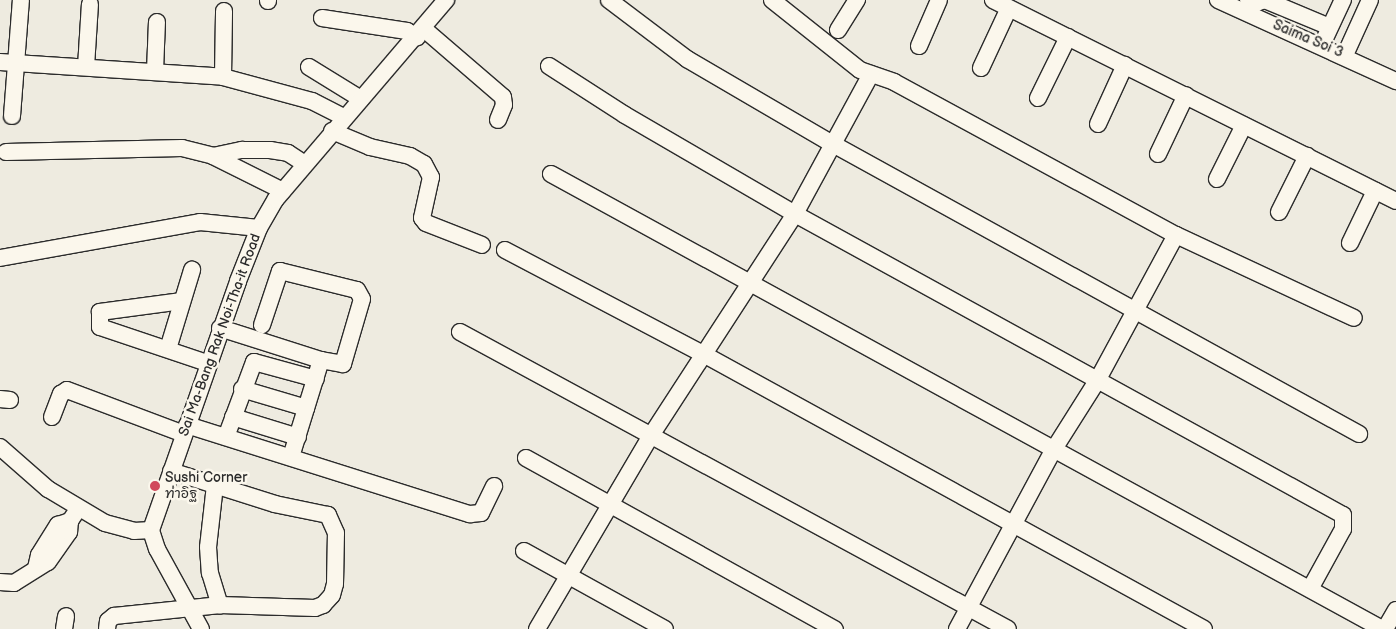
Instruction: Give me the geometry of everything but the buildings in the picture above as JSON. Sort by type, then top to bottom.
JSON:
[{"type":"street","points":[[12,116],[8,62],[22,0]]},
{"type":"street","name":"Sai Ma-Bang Rak Noi-Tha-it Road","points":[[151,530],[207,363],[259,228],[283,191],[343,116],[361,99],[420,33],[446,0]]},
{"type":"street","points":[[609,0],[688,59],[831,143],[1359,434]]},
{"type":"street","points":[[772,0],[850,64],[894,82],[1176,235],[1354,318]]},
{"type":"street","points":[[838,30],[857,0]]},
{"type":"street","points":[[919,46],[939,0]]},
{"type":"street","points":[[993,0],[1125,64],[1396,201]]},
{"type":"street","name":"Saima Soi 3","points":[[1218,0],[1345,55],[1396,81]]},
{"type":"street","points":[[1248,0],[1256,3],[1265,0],[1330,27]]},
{"type":"street","points":[[1258,18],[1265,0]]},
{"type":"street","points":[[1322,45],[1343,0]]},
{"type":"street","points":[[1345,55],[1370,0]]},
{"type":"street","points":[[86,67],[90,4]]},
{"type":"street","points":[[981,68],[1009,8]]},
{"type":"street","points":[[223,76],[224,11]]},
{"type":"street","points":[[322,18],[420,33],[503,97],[504,105],[498,120]]},
{"type":"street","points":[[155,71],[158,22]]},
{"type":"street","points":[[1038,98],[1068,36]]},
{"type":"street","points":[[8,62],[223,76],[312,101],[343,116]]},
{"type":"street","points":[[1098,124],[1125,64]]},
{"type":"street","points":[[550,66],[625,115],[795,214],[1343,515],[1343,529],[1310,589]]},
{"type":"street","points":[[309,67],[361,99]]},
{"type":"street","points":[[537,629],[652,434],[795,214],[831,143],[871,74]]},
{"type":"street","points":[[1158,154],[1186,95]]},
{"type":"street","points":[[1217,179],[1244,125]]},
{"type":"street","points":[[332,131],[370,147],[410,156],[424,164],[431,177],[422,218],[426,223],[482,245]]},
{"type":"street","points":[[6,152],[182,148],[213,156],[283,191]]},
{"type":"street","points":[[213,156],[242,150],[270,150],[288,153],[305,164]]},
{"type":"street","points":[[1279,212],[1307,156]]},
{"type":"street","points":[[550,174],[752,282],[1383,629],[1396,610]]},
{"type":"street","points":[[1350,243],[1375,190]]},
{"type":"street","points":[[0,258],[200,222],[259,228]]},
{"type":"street","points":[[957,629],[1015,524],[1054,448],[1097,381],[1176,235]]},
{"type":"street","points":[[505,250],[705,355],[1204,629]]},
{"type":"street","points":[[168,349],[192,270]]},
{"type":"street","points":[[220,328],[321,360],[343,364],[362,299],[357,290],[280,271],[262,324]]},
{"type":"street","points":[[182,301],[98,313],[102,329],[207,363]]},
{"type":"street","points":[[460,332],[652,434],[1008,629]]},
{"type":"street","points":[[291,458],[321,360]]},
{"type":"street","points":[[226,437],[254,362],[316,379]]},
{"type":"street","points":[[52,416],[61,394],[67,390],[185,429],[226,437],[477,515],[481,513],[494,486]]},
{"type":"street","points":[[242,390],[306,408]]},
{"type":"street","points":[[233,416],[298,437]]},
{"type":"street","points":[[0,447],[48,489],[74,515],[121,529],[151,530],[156,549],[192,608],[202,629]]},
{"type":"street","points":[[526,458],[835,629]]},
{"type":"street","points":[[107,629],[108,621],[114,616],[220,605],[323,605],[332,595],[335,584],[336,533],[328,515],[275,504],[171,471]]},
{"type":"street","points":[[215,485],[208,547],[210,574],[220,605]]},
{"type":"street","points":[[0,582],[14,583],[48,562],[69,532],[74,515]]},
{"type":"street","points":[[524,551],[665,629]]},
{"type":"place","name":"Sushi Corner ท่าอิฐ","points":[[155,486]]}]
